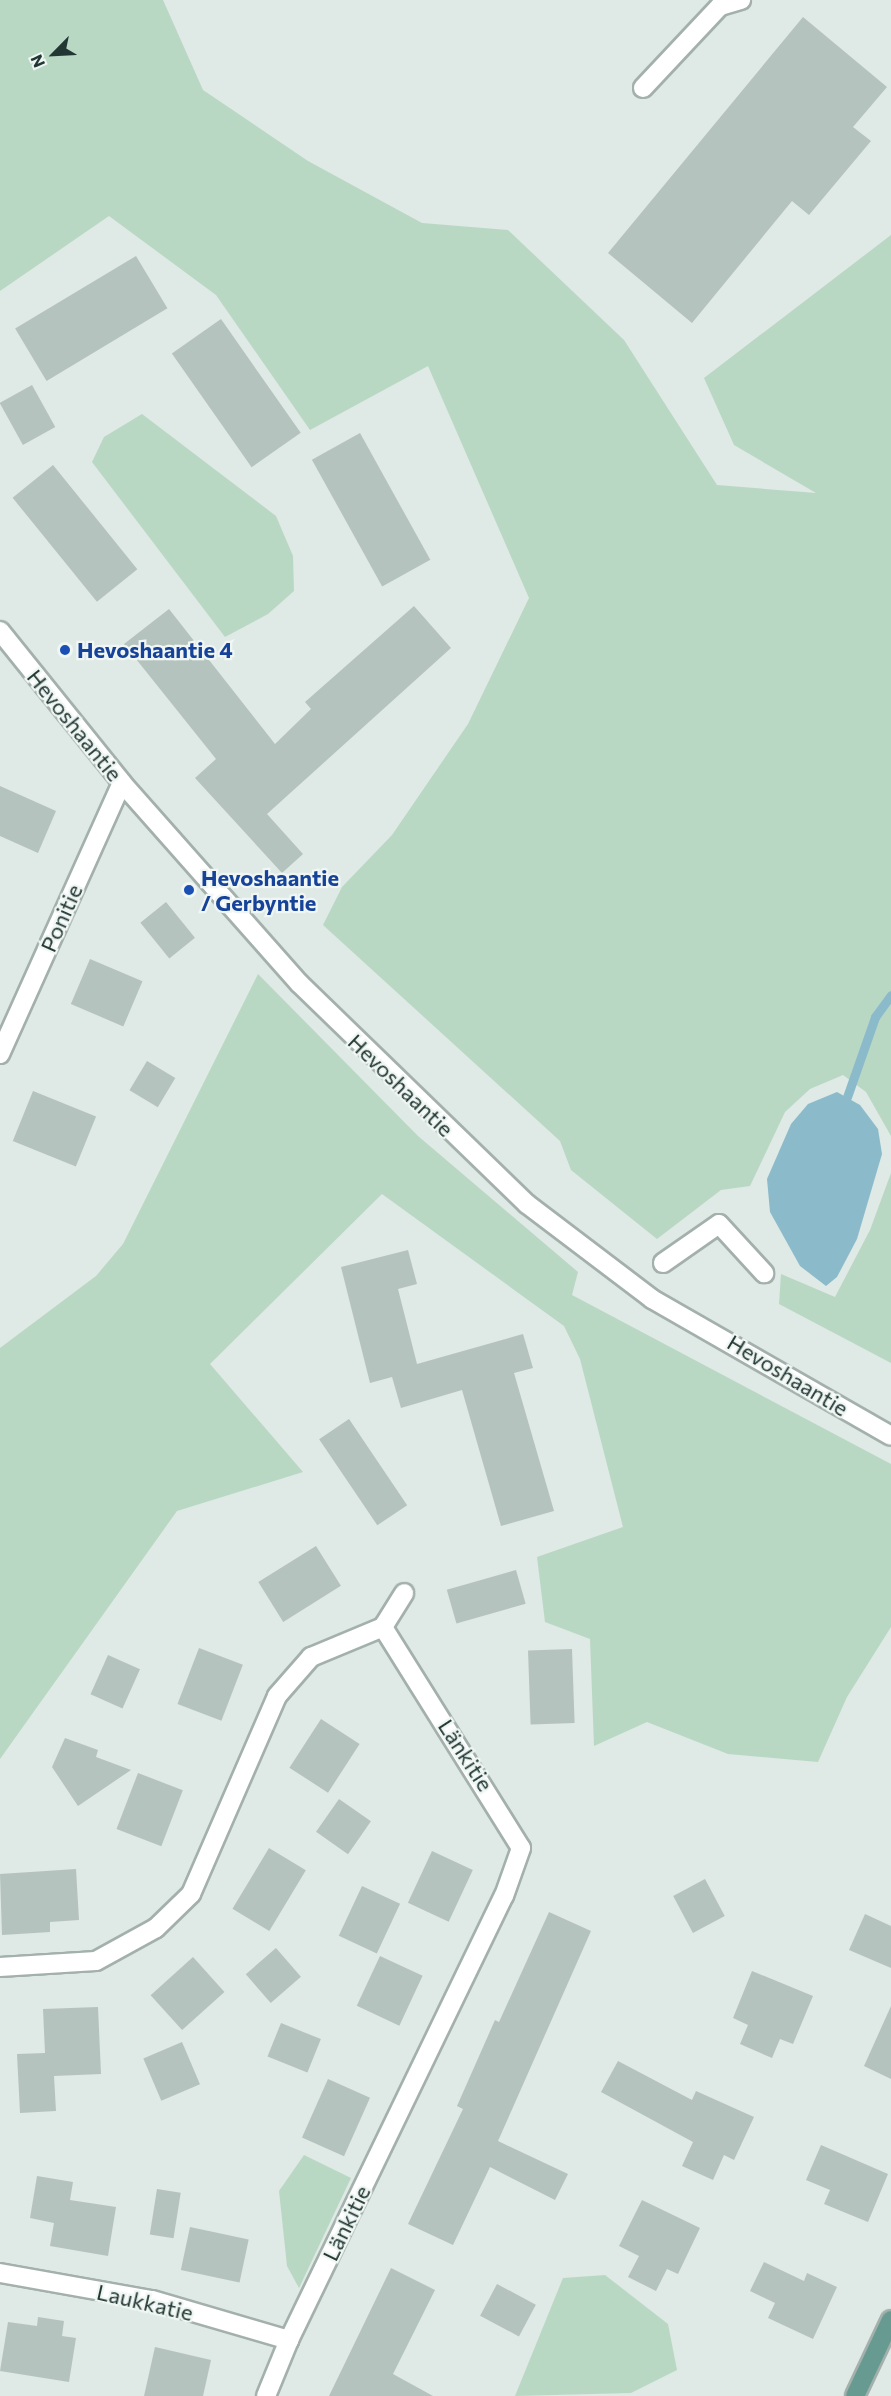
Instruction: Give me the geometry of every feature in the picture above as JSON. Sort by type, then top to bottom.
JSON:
[{"type":"main road","points":[[855,2396],[891,2320]]},
{"type":"street","points":[[643,88],[720,6],[741,0]]},
{"type":"street","name":"Hevoshaantie","points":[[0,631],[122,783],[300,984],[527,1204],[652,1299],[891,1436]]},
{"type":"street","name":"Ponitie","points":[[0,1054],[122,783]]},
{"type":"street","points":[[663,1263],[719,1224],[764,1273]]},
{"type":"street","points":[[0,1967],[96,1961],[156,1928],[191,1894],[277,1696],[311,1658],[383,1627],[404,1593]]},
{"type":"street","name":"Länkitie","points":[[267,2396],[289,2340],[504,1896],[520,1848],[383,1627]]},
{"type":"street","name":"Laukkatie","points":[[0,2273],[152,2300],[289,2340]]},
{"type":"green space","points":[[0,0],[163,0],[203,90],[308,161],[422,223],[508,230],[624,340],[717,485],[816,493],[734,445],[704,378],[891,235],[891,1136],[866,1092],[843,1075],[810,1089],[785,1112],[750,1186],[721,1190],[657,1239],[571,1170],[560,1141],[323,925],[342,887],[392,835],[468,724],[529,598],[428,366],[310,430],[216,295],[109,216],[0,291]]},
{"type":"green space","points":[[142,414],[276,516],[293,556],[294,591],[268,614],[225,637],[92,462],[104,437]]},
{"type":"green space","points":[[258,974],[418,1136],[578,1272],[572,1295],[891,1464],[891,1627],[847,1697],[818,1762],[728,1754],[647,1722],[594,1746],[590,1639],[545,1622],[537,1557],[623,1527],[580,1359],[564,1326],[382,1194],[210,1364],[303,1472],[177,1511],[0,1759],[0,1348],[96,1276],[123,1244]]},
{"type":"green space","points":[[891,1173],[891,1363],[779,1304],[781,1274],[835,1297],[870,1230]]},
{"type":"green space","points":[[304,2155],[351,2178],[299,2288],[287,2266],[279,2191]]},
{"type":"green space","points":[[605,2275],[668,2324],[677,2370],[631,2393],[515,2396],[563,2278]]},
{"type":"water","points":[[837,1092],[860,1105],[878,1129],[882,1154],[857,1239],[837,1277],[826,1286],[800,1266],[770,1212],[767,1179],[791,1124],[808,1104]]},
{"type":"building","points":[[803,17],[887,87],[853,127],[871,141],[809,215],[792,201],[692,323],[608,253]]},
{"type":"building","points":[[136,256],[167,308],[47,381],[15,329]]},
{"type":"building","points":[[221,319],[301,433],[252,467],[172,353]]},
{"type":"building","points":[[32,385],[55,427],[23,445],[0,403]]},
{"type":"building","points":[[360,433],[430,560],[382,586],[312,460]]},
{"type":"building","points":[[53,465],[137,569],[97,602],[13,498]]},
{"type":"building","points":[[414,606],[451,648],[267,814],[303,854],[282,873],[195,778],[216,759],[124,644],[169,609],[275,744],[311,709],[305,702]]},
{"type":"building","points":[[0,786],[56,811],[38,853],[0,836]]},
{"type":"building","points":[[166,902],[195,938],[169,959],[140,923]]},
{"type":"building","points":[[90,959],[142,981],[123,1026],[71,1004]]},
{"type":"building","points":[[147,1061],[175,1078],[158,1107],[129,1090]]},
{"type":"building","points":[[33,1091],[96,1116],[76,1167],[13,1141]]},
{"type":"building","points":[[408,1250],[417,1284],[398,1289],[417,1364],[523,1334],[533,1368],[514,1373],[554,1511],[501,1526],[462,1390],[401,1408],[392,1377],[370,1383],[341,1267]]},
{"type":"building","points":[[349,1419],[407,1505],[377,1525],[319,1439]]},
{"type":"building","points":[[316,1546],[341,1586],[283,1622],[258,1582]]},
{"type":"building","points":[[516,1570],[526,1604],[456,1623],[447,1590]]},
{"type":"building","points":[[199,1648],[243,1665],[221,1721],[177,1704]]},
{"type":"building","points":[[572,1649],[575,1723],[531,1724],[528,1651]]},
{"type":"building","points":[[108,1655],[140,1669],[122,1709],[91,1694]]},
{"type":"building","points":[[321,1719],[360,1744],[328,1793],[289,1768]]},
{"type":"building","points":[[65,1738],[98,1750],[96,1757],[131,1770],[78,1806],[52,1767]]},
{"type":"building","points":[[138,1773],[183,1790],[161,1846],[116,1829]]},
{"type":"building","points":[[339,1799],[371,1821],[348,1854],[316,1832]]},
{"type":"building","points":[[269,1848],[306,1870],[269,1931],[232,1909]]},
{"type":"building","points":[[432,1851],[473,1870],[449,1922],[408,1903]]},
{"type":"building","points":[[76,1869],[79,1920],[50,1922],[50,1932],[2,1935],[0,1874]]},
{"type":"building","points":[[705,1879],[725,1916],[693,1933],[673,1896]]},
{"type":"building","points":[[362,1886],[400,1904],[377,1954],[339,1936]]},
{"type":"building","points":[[549,1912],[591,1931],[498,2141],[568,2174],[555,2200],[490,2167],[453,2245],[408,2224],[463,2109],[457,2106],[495,2020],[499,2022]]},
{"type":"building","points":[[865,1914],[891,1926],[891,1968],[849,1950]]},
{"type":"building","points":[[276,1948],[301,1977],[271,2003],[246,1974]]},
{"type":"building","points":[[380,1956],[423,1976],[399,2026],[357,2006]]},
{"type":"building","points":[[193,1957],[224,1992],[182,2030],[151,1995]]},
{"type":"building","points":[[752,1971],[813,1996],[793,2044],[780,2039],[772,2058],[740,2044],[748,2025],[733,2018]]},
{"type":"building","points":[[891,2006],[891,2079],[864,2066]]},
{"type":"building","points":[[98,2007],[101,2074],[54,2076],[56,2111],[20,2113],[17,2054],[45,2053],[43,2009]]},
{"type":"building","points":[[281,2023],[321,2039],[307,2072],[268,2056]]},
{"type":"building","points":[[182,2042],[200,2084],[161,2101],[143,2058]]},
{"type":"building","points":[[618,2061],[692,2100],[696,2091],[754,2117],[734,2160],[724,2155],[713,2180],[682,2166],[693,2142],[601,2092]]},
{"type":"building","points":[[328,2079],[370,2098],[344,2156],[302,2137]]},
{"type":"building","points":[[821,2145],[888,2174],[868,2222],[824,2204],[830,2190],[806,2180]]},
{"type":"building","points":[[37,2176],[73,2182],[70,2200],[116,2207],[108,2256],[50,2246],[54,2223],[30,2218]]},
{"type":"building","points":[[157,2189],[181,2193],[174,2238],[150,2234]]},
{"type":"building","points":[[642,2200],[700,2228],[678,2274],[667,2269],[656,2291],[628,2277],[639,2256],[619,2246]]},
{"type":"building","points":[[190,2227],[249,2239],[240,2283],[181,2270]]},
{"type":"building","points":[[764,2262],[804,2281],[807,2273],[837,2287],[813,2339],[768,2318],[775,2303],[750,2291]]},
{"type":"building","points":[[391,2268],[435,2290],[393,2374],[433,2396],[329,2396]]},
{"type":"building","points":[[497,2284],[536,2305],[519,2336],[480,2316]]},
{"type":"building","points":[[38,2317],[64,2321],[62,2336],[76,2338],[69,2382],[0,2371],[8,2322],[37,2326]]},
{"type":"building","points":[[155,2347],[211,2360],[203,2396],[144,2396]]},
{"type":"waterway","points":[[847,1097],[875,1017],[891,995]]},
{"type":"place","name":"Hevoshaantie 4","points":[[65,650]]},
{"type":"place","name":"Hevoshaantie / Gerbyntie","points":[[189,890]]}]
